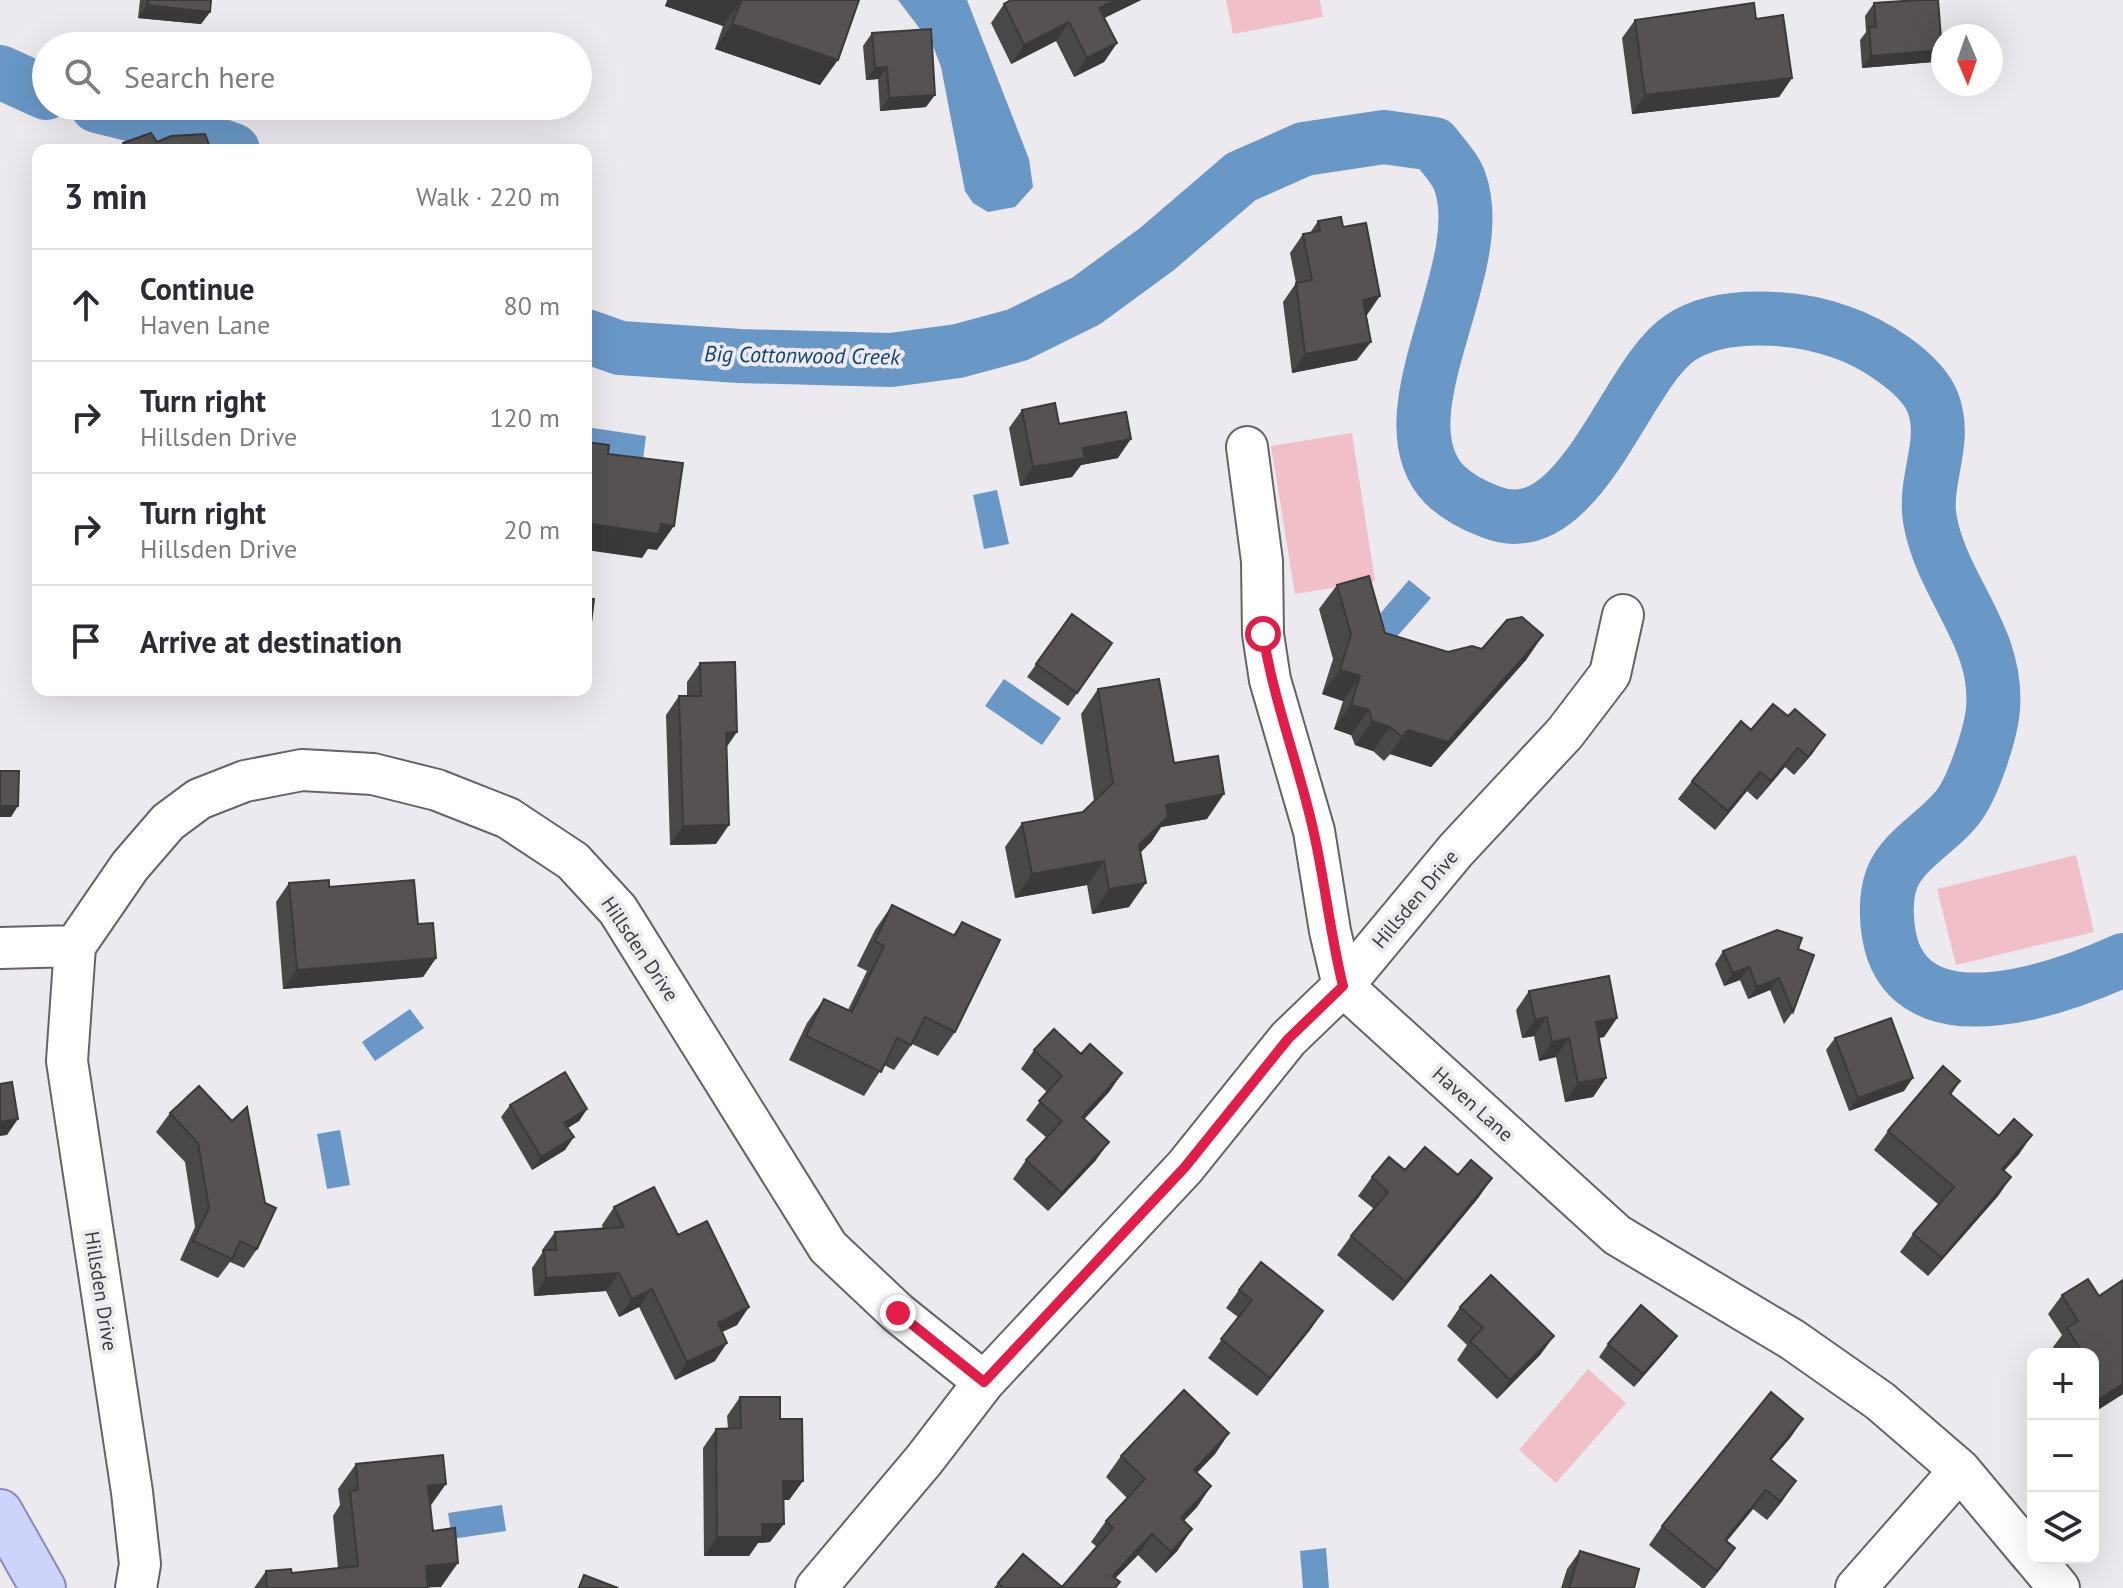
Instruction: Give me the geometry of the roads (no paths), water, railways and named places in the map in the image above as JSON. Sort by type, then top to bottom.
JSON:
[{"type":"main road","points":[[0,1512],[43,1588]]},
{"type":"street","points":[[1247,447],[1262,561],[1263,634],[1270,680],[1314,831],[1330,931],[1343,986]]},
{"type":"street","name":"Hillsden Drive","points":[[816,1588],[924,1460],[984,1382],[1185,1167],[1288,1039],[1343,986],[1456,850],[1565,733],[1610,674],[1623,615]]},
{"type":"street","name":"Hillsden Drive","points":[[136,1588],[140,1564],[132,1492],[67,1061],[75,946],[130,866],[168,822],[199,799],[245,781],[302,770],[373,774],[437,790],[508,818],[573,861],[618,910],[828,1247],[898,1313],[984,1382]]},
{"type":"street","points":[[0,948],[75,946]]},
{"type":"street","name":"Haven Lane","points":[[1343,986],[1617,1235],[1793,1340],[1880,1401],[1960,1470],[2027,1550]]},
{"type":"street","points":[[1856,1588],[1960,1470]]},
{"type":"street","name":"Haven Lane","points":[[2039,1564],[2059,1588]]},
{"type":"water","points":[[898,0],[967,0],[1029,159],[1033,187],[1015,207],[988,212],[973,203],[965,191],[941,67],[933,46]]},
{"type":"water","points":[[592,428],[646,436],[643,460],[592,452]]},
{"type":"water","points":[[997,490],[1009,544],[984,549],[973,495]]},
{"type":"water","points":[[1409,580],[1431,598],[1393,641],[1372,623]]},
{"type":"water","points":[[1004,679],[1061,718],[1042,745],[985,706]]},
{"type":"water","points":[[410,1009],[424,1028],[375,1061],[362,1042]]},
{"type":"water","points":[[340,1130],[350,1185],[327,1189],[317,1134]]},
{"type":"water","points":[[502,1505],[506,1531],[452,1539],[448,1513]]},
{"type":"water","points":[[1326,1548],[1329,1588],[1303,1588],[1300,1551]]},
{"type":"waterway","name":"Big Cottonwood Creek","points":[[0,72],[32,87]]},
{"type":"waterway","name":"Big Cottonwood Creek","points":[[151,120],[217,144]]},
{"type":"waterway","name":"Big Cottonwood Creek","points":[[592,338],[620,348],[740,356],[891,360],[958,351],[1017,335],[1086,301],[1157,249],[1241,177],[1304,149],[1384,137],[1434,144],[1458,177],[1466,217],[1461,256],[1429,381],[1423,420],[1427,455],[1444,484],[1479,507],[1491,512],[1522,516],[1550,505],[1575,482],[1598,452],[1660,357],[1680,338],[1716,323],[1759,318],[1823,327],[1853,337],[1880,351],[1918,380],[1927,391],[1937,418],[1930,520],[1936,545],[1987,658],[1993,683],[1993,709],[1981,758],[1960,804],[1905,857],[1892,878],[1887,914],[1893,951],[1910,977],[1934,993],[1964,999],[1998,998],[2033,992],[2123,960]]}]
